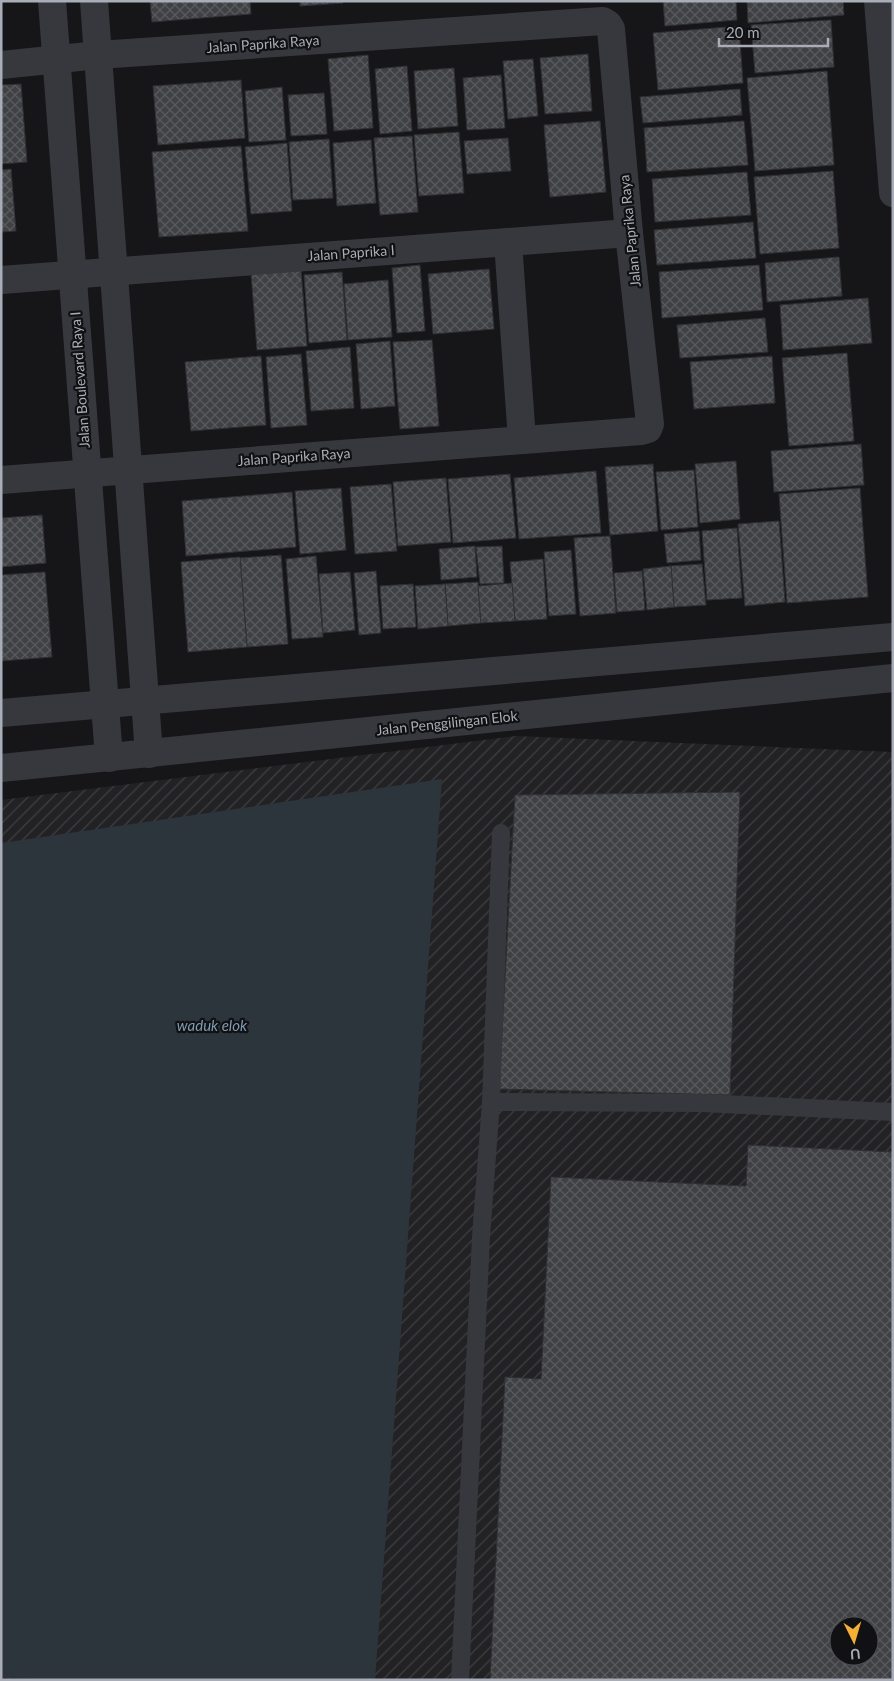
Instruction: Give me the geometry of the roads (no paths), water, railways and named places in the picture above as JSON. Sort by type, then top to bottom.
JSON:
[{"type":"street","name":"Jalan Boulevard Raya I","points":[[52,1],[109,758]]},
{"type":"street","points":[[94,1],[149,754]]},
{"type":"street","points":[[878,1],[893,193]]},
{"type":"street","name":"Jalan Paprika Raya","points":[[1,65],[98,55],[603,21],[611,29],[629,233],[650,424],[648,429],[641,431],[1,480]]},
{"type":"street","name":"Jalan Paprika I","points":[[1,280],[114,270],[629,233]]},
{"type":"street","points":[[508,242],[522,440]]},
{"type":"street","points":[[1,713],[893,637]]},
{"type":"street","name":"Jalan Penggilingan Elok","points":[[1,768],[893,678]]},
{"type":"lane","points":[[460,1680],[481,1237],[491,1102],[501,833]]},
{"type":"lane","points":[[491,1102],[702,1103],[893,1112]]},
{"type":"water","name":"waduk elok","points":[[442,779],[375,1680],[88,1680],[1,1678],[1,843]]}]
